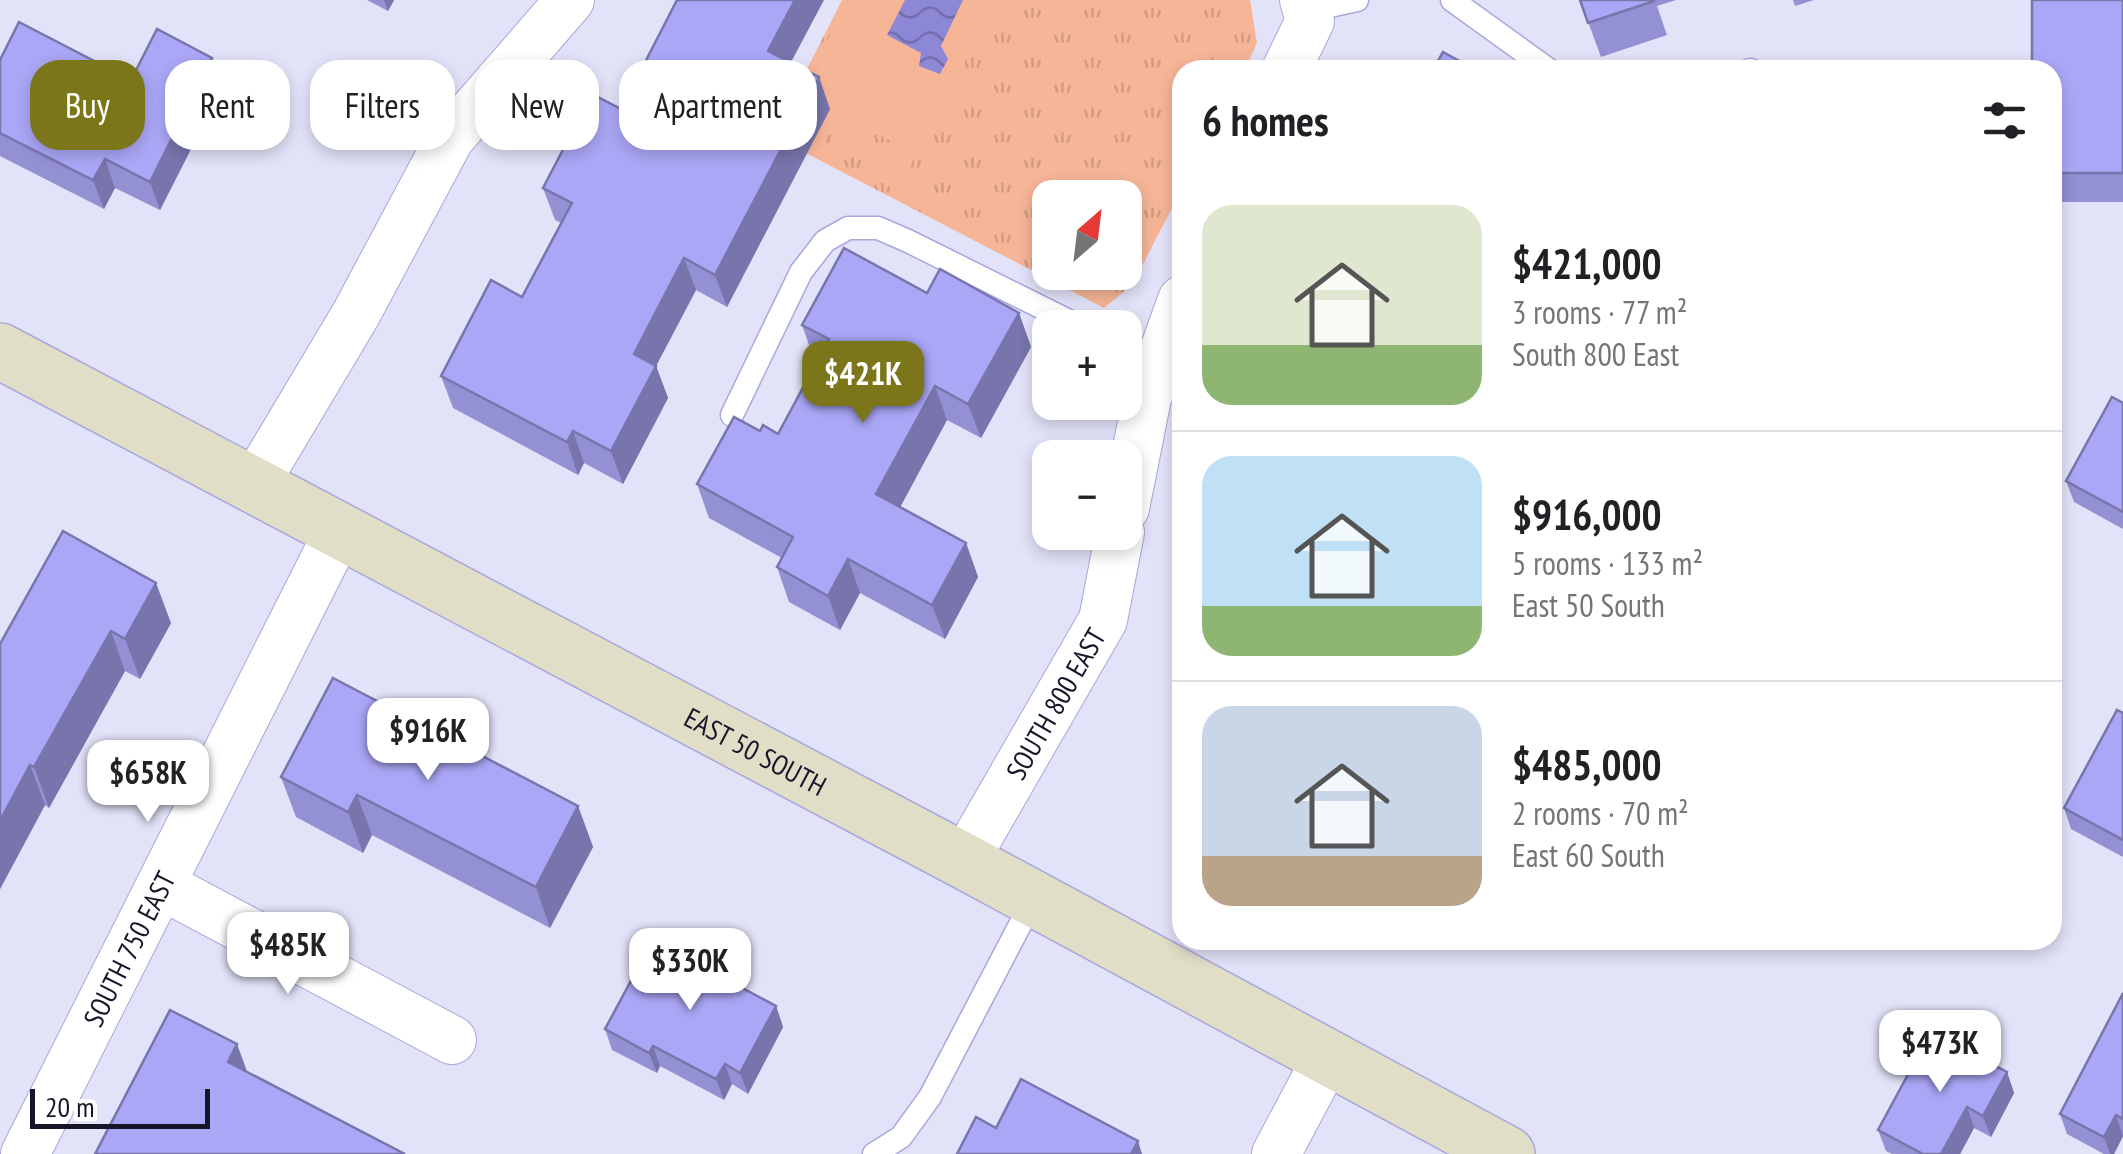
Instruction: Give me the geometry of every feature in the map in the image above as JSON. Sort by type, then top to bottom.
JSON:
[{"type":"main road","name":"EAST 50 SOUTH","points":[[0,351],[1507,1154]]},
{"type":"street","points":[[254,485],[356,314],[450,138],[570,0]]},
{"type":"street","points":[[1290,60],[1307,11]]},
{"type":"street","points":[[1139,440],[1147,398],[1142,357],[1172,314]]},
{"type":"street","name":"SOUTH 750 EAST","points":[[25,1154],[339,532]]},
{"type":"street","name":"SOUTH 800 EAST","points":[[964,862],[1103,620],[1117,550]]},
{"type":"street","points":[[161,885],[452,1040]]},
{"type":"street","points":[[1276,1154],[1327,1058]]},
{"type":"lane","points":[[1307,11],[1356,0]]},
{"type":"lane","points":[[1452,0],[1535,60]]},
{"type":"lane","points":[[732,416],[801,272],[825,242],[848,228],[878,228],[908,240],[1047,310]]},
{"type":"lane","points":[[874,1154],[902,1137],[930,1097],[1033,900]]},
{"type":"green space","points":[[842,0],[1250,0],[1257,43],[1249,60],[1172,60],[1172,208],[1142,266],[1142,180],[1032,180],[1032,271],[800,150],[817,150],[817,60],[812,60]]},
{"type":"green space","points":[[849,0],[997,0],[897,191],[881,182],[899,145],[839,114],[820,150],[817,148],[817,128],[827,107],[817,60]]},
{"type":"green space","points":[[1069,290],[1126,290],[1104,308]]},
{"type":"water","points":[[905,0],[963,0],[941,46],[948,59],[940,74],[919,66],[921,53],[887,35]]},
{"type":"building","points":[[677,0],[795,0],[768,51],[786,60],[646,60]]},
{"type":"building","points":[[1580,0],[1654,0],[1654,1],[1588,23]]},
{"type":"building","points":[[2032,0],[2123,0],[2123,173],[2062,173],[2062,60],[2032,60]]},
{"type":"building","points":[[19,22],[92,60],[30,60],[30,148],[0,133],[0,60]]},
{"type":"building","points":[[157,29],[212,58],[165,60],[166,150],[150,182],[105,159],[93,180],[34,150],[145,150],[145,60],[141,60]]},
{"type":"building","points":[[1443,52],[1458,60],[1439,60]]},
{"type":"building","points":[[599,98],[619,108],[619,150],[781,150],[715,275],[684,258],[634,354],[656,366],[611,451],[573,431],[567,442],[441,376],[491,280],[522,297],[572,203],[543,188],[563,150],[599,150]]},
{"type":"building","points":[[844,248],[927,293],[940,269],[1019,313],[968,404],[935,386],[876,494],[966,543],[932,605],[848,559],[828,596],[777,567],[793,537],[697,484],[734,417],[760,431],[763,425],[778,434],[829,339],[802,325]]},
{"type":"building","points":[[2112,397],[2123,403],[2123,512],[2066,481]]},
{"type":"building","points":[[63,531],[156,583],[125,639],[111,631],[0,821],[0,644]]},
{"type":"building","points":[[333,678],[578,806],[536,887],[357,795],[348,812],[281,777]]},
{"type":"building","points":[[2117,710],[2123,713],[2123,840],[2064,808]]},
{"type":"building","points":[[653,940],[776,1006],[740,1073],[725,1064],[716,1079],[653,1046],[649,1053],[605,1029]]},
{"type":"building","points":[[2123,993],[2123,1119],[2116,1115],[2104,1137],[2060,1114]]},
{"type":"building","points":[[170,1010],[237,1044],[228,1062],[405,1154],[95,1154]]},
{"type":"building","points":[[1931,1032],[2007,1072],[1983,1116],[1967,1107],[1941,1154],[1923,1154],[1878,1130]]},
{"type":"building","points":[[1021,1079],[1138,1141],[1131,1154],[957,1154],[976,1117],[996,1128]]}]
